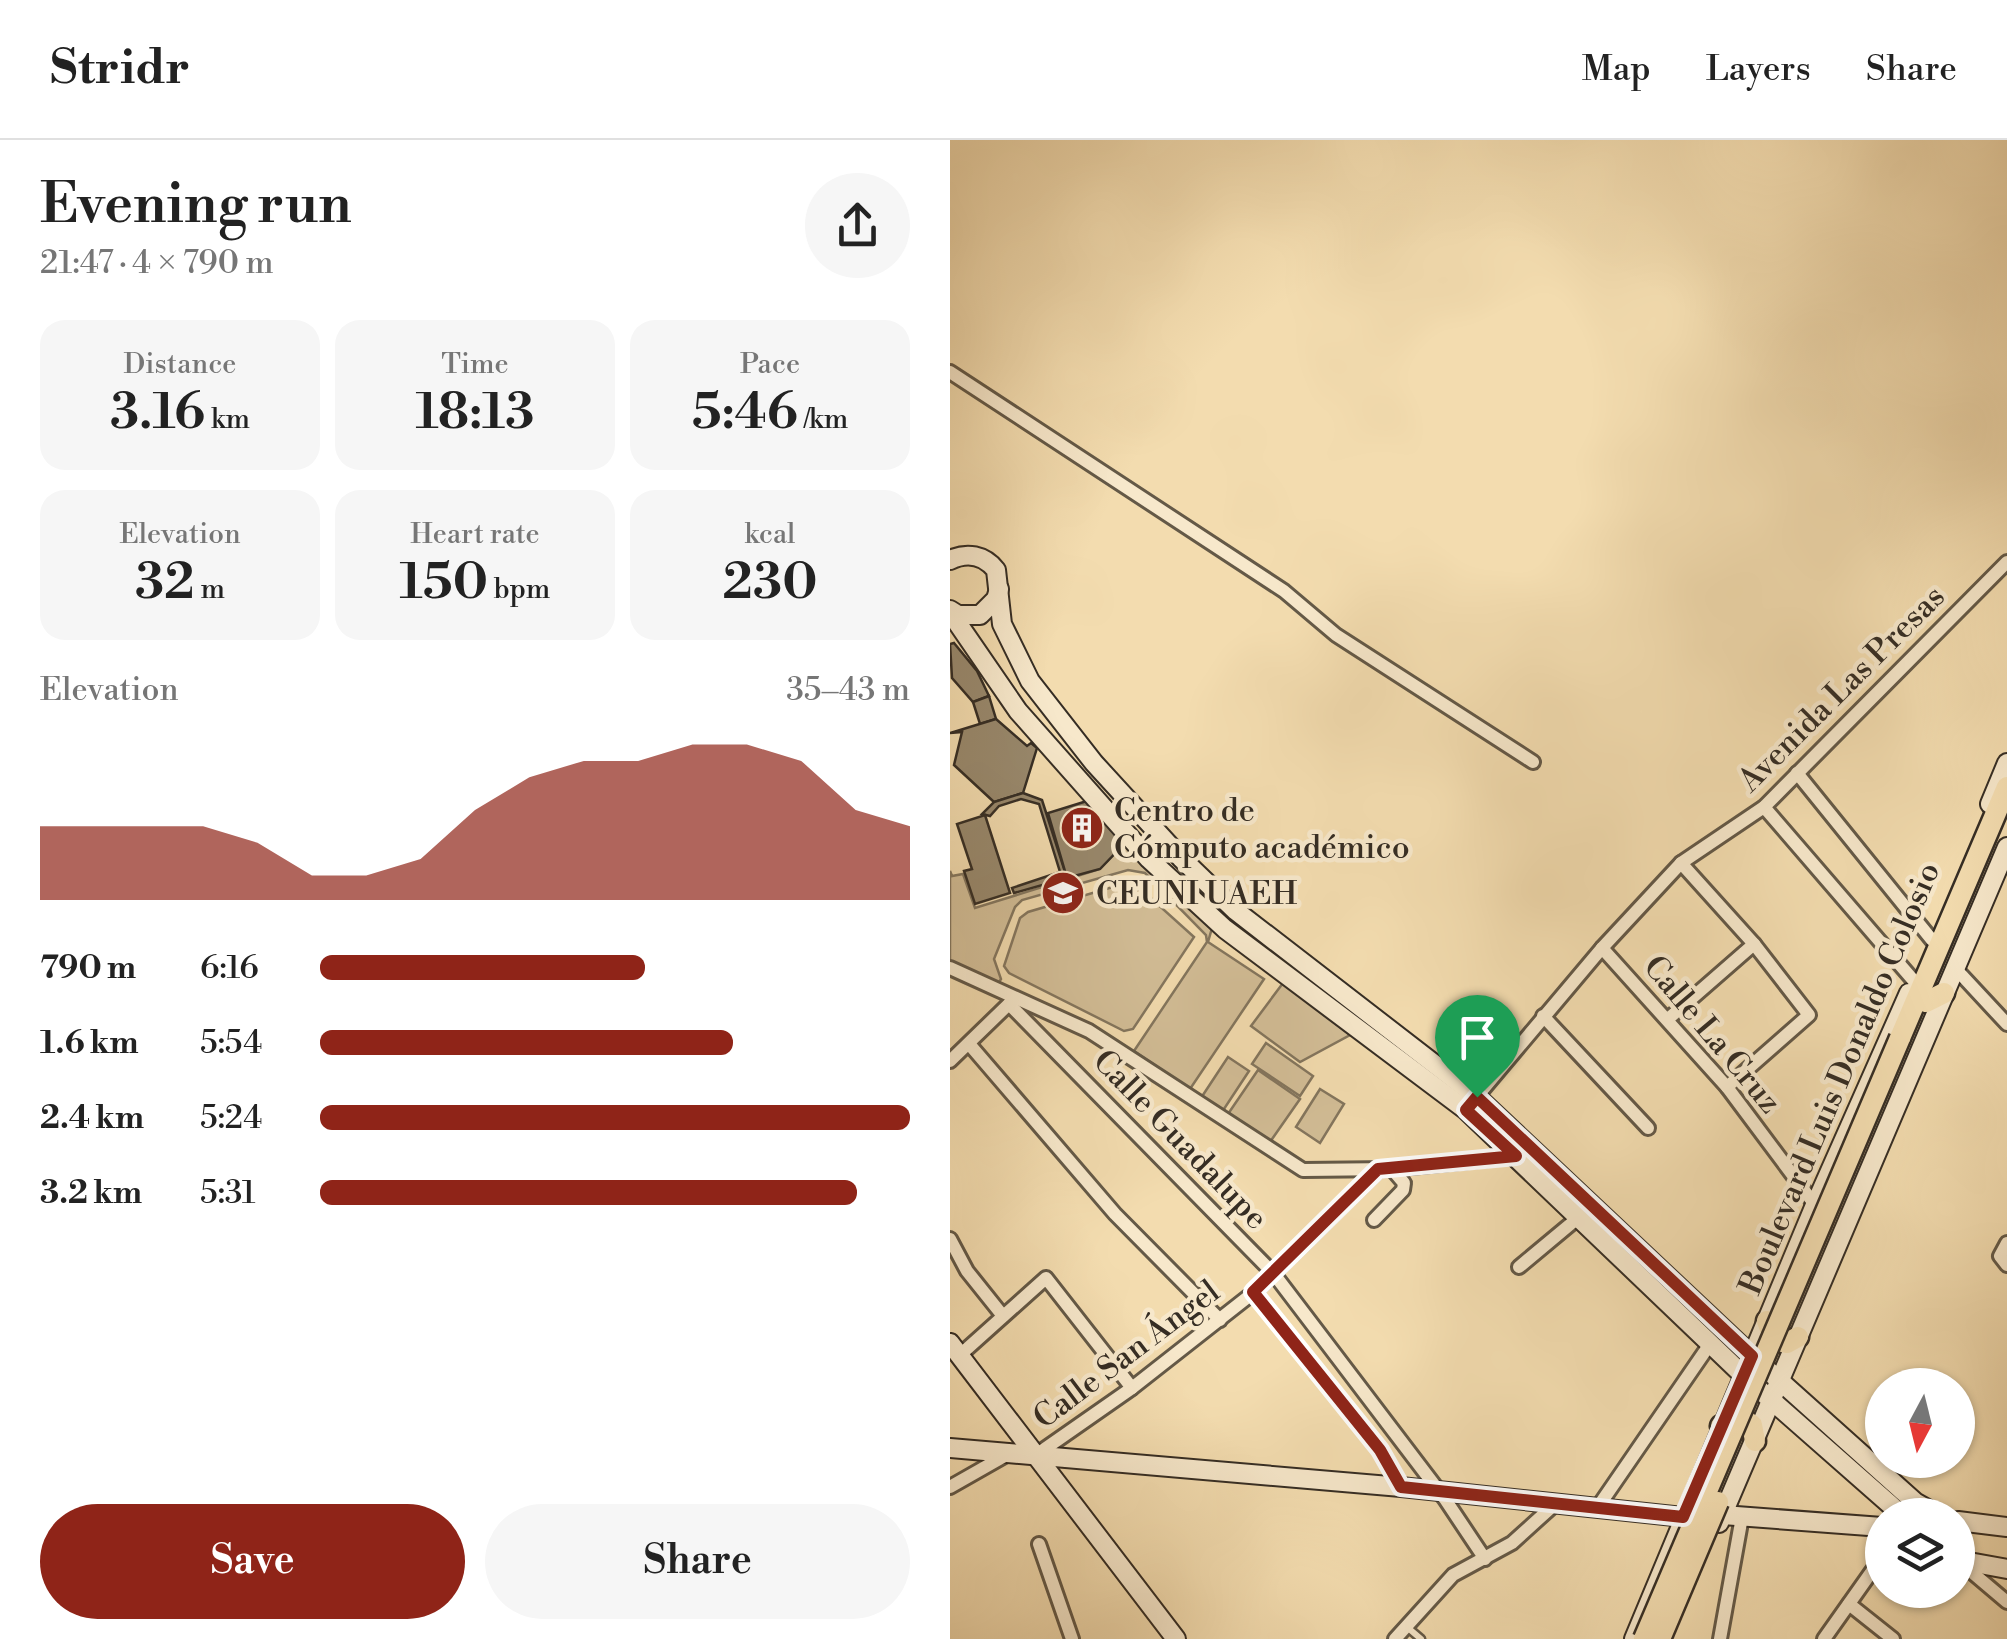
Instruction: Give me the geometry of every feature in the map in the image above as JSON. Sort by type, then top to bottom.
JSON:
[{"type":"main road","points":[[1926,993],[2007,786]]},
{"type":"main road","points":[[1644,1639],[2007,811]]},
{"type":"main road","points":[[1660,1639],[1905,1040]]},
{"type":"main road","points":[[1766,1321],[1774,1340],[1786,1343],[1798,1337]]},
{"type":"main road","points":[[1720,1426],[1742,1418],[1752,1424],[1754,1440]]},
{"type":"street","points":[[950,372],[1284,590],[1336,635],[1532,762]]},
{"type":"street","points":[[950,560],[976,556],[996,570],[1007,639],[1030,681],[1094,763],[1181,858],[1236,911],[1472,1104],[1911,1498]]},
{"type":"street","name":"Avenida Las Presas","points":[[1472,1104],[1543,1016],[1680,863],[1764,807],[2007,562]]},
{"type":"street","points":[[950,611],[958,615],[980,614],[996,599],[999,588]]},
{"type":"street","points":[[950,611],[989,677],[1149,859],[1225,929],[1472,1104],[1516,1156],[1710,1344],[1882,1498]]},
{"type":"street","name":"Boulevard Luis Donaldo Colosio","points":[[1670,1639],[1732,1516],[1754,1440],[1798,1337],[1926,993],[1932,940],[2007,762]]},
{"type":"street","points":[[1797,773],[1932,940]]},
{"type":"street","points":[[1764,807],[1926,993]]},
{"type":"street","name":"Boulevard Luis Donaldo Colosio","points":[[1634,1639],[1814,1205],[1926,993],[1954,968],[2007,848]]},
{"type":"street","points":[[1680,863],[1754,944],[1809,1015],[1727,1087]]},
{"type":"street","points":[[1668,1018],[1754,944]]},
{"type":"street","name":"Calle La Cruz","points":[[1602,948],[1727,1087],[1814,1205]]},
{"type":"street","points":[[950,968],[1013,1000],[1089,1031],[1248,1132],[1291,1164],[1312,1172],[1516,1156]]},
{"type":"street","points":[[1954,968],[2007,1024]]},
{"type":"street","points":[[950,1061],[1013,1000]]},
{"type":"street","name":"Calle Guadalupe","points":[[1013,1000],[1274,1274],[1485,1559]]},
{"type":"street","points":[[1543,1016],[1648,1128]]},
{"type":"street","points":[[970,1045],[1116,1214],[1220,1320]]},
{"type":"street","points":[[1374,1220],[1403,1190],[1404,1183],[1385,1169]]},
{"type":"street","name":"Calle San Ángel","points":[[1034,1456],[1220,1320],[1385,1169]]},
{"type":"street","points":[[1519,1267],[1579,1217]]},
{"type":"street","points":[[950,1239],[968,1271],[1003,1316]]},
{"type":"street","points":[[1132,1388],[1046,1278],[1003,1316],[955,1349],[1176,1639]]},
{"type":"street","points":[[1598,1507],[1710,1344]]},
{"type":"street","points":[[950,1448],[1401,1487],[1683,1517]]},
{"type":"street","points":[[950,1487],[1008,1454]]},
{"type":"street","points":[[1394,1639],[1453,1575],[1512,1542],[1555,1504]]},
{"type":"street","points":[[1720,1639],[1732,1516],[1865,1525]]},
{"type":"street","points":[[1975,1523],[2007,1528]]},
{"type":"street","points":[[1040,1544],[1072,1639]]},
{"type":"street","points":[[1975,1564],[2007,1569]]},
{"type":"street","points":[[1975,1575],[2007,1602]]},
{"type":"street","points":[[1824,1639],[1865,1581]]},
{"type":"street","points":[[1849,1604],[1892,1639]]},
{"type":"lane","points":[[1253,1292],[1380,1450],[1401,1487]]},
{"type":"lane","points":[[1406,1626],[1420,1639]]},
{"type":"shaded area","points":[[1125,843],[1212,928],[1208,942],[1264,979],[1190,1089],[1134,1051],[1207,942],[1206,935],[1145,873],[1128,870],[1022,900],[1015,907],[994,959],[1001,979],[998,984],[950,963],[950,871],[952,876],[963,874],[975,908],[1100,869]]},
{"type":"shaded area","points":[[1123,884],[1143,891],[1194,937],[1133,1029],[1124,1031],[1009,973],[1004,966],[1020,918],[1028,912]]},
{"type":"shaded area","points":[[1283,983],[1350,1035],[1300,1062],[1251,1026]]},
{"type":"shaded area","points":[[1266,1043],[1313,1076],[1300,1096],[1252,1064]]},
{"type":"shaded area","points":[[1228,1057],[1249,1071],[1222,1112],[1201,1098]]},
{"type":"shaded area","points":[[1258,1070],[1300,1099],[1270,1142],[1228,1114]]},
{"type":"shaded area","points":[[1320,1089],[1344,1104],[1320,1143],[1296,1127]]},
{"type":"building","points":[[954,643],[977,671],[989,696],[973,702],[952,678],[950,644]]},
{"type":"building","points":[[989,696],[996,719],[980,724],[973,702]]},
{"type":"building","points":[[996,719],[1027,746],[1031,743],[1037,748],[1023,793],[994,802],[954,765],[962,732],[950,733]]},
{"type":"building","points":[[1023,793],[1042,800],[1067,878],[1014,893],[1012,888],[1060,872],[1039,804],[1021,799],[999,806],[990,816],[982,814],[994,802]]},
{"type":"building","name":"Centro de Cómputo académico","points":[[1087,801],[1125,843],[1100,869],[1067,878],[1048,813]]},
{"type":"building","points":[[985,815],[1010,893],[975,904],[964,871],[972,869],[957,824]]},
{"type":"place","name":"Centro de Cómputo académico","points":[[1082,828]]},
{"type":"place","name":"CEUNI UAEH","points":[[1063,893]]},
{"type":"route","points":[[1477,1097],[1593,1202],[1752,1356],[1683,1517],[1401,1487],[1380,1450],[1253,1292],[1378,1169],[1516,1156],[1466,1110],[1477,1097]]}]
